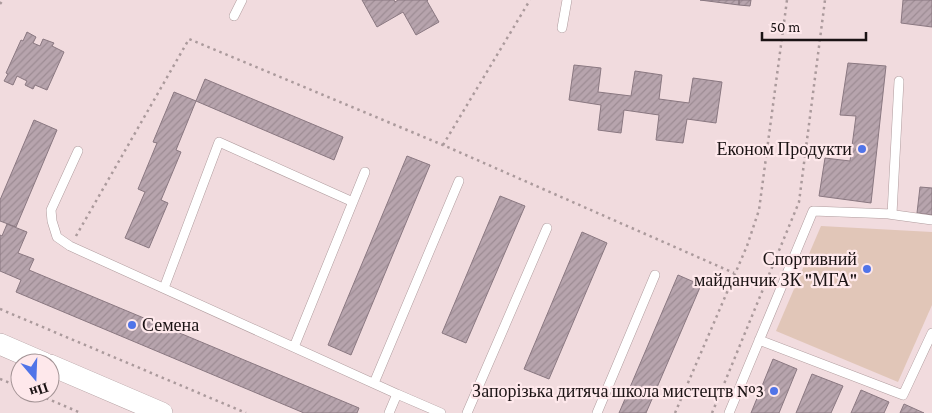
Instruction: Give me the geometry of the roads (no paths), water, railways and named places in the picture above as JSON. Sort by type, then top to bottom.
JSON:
[{"type":"street","points":[[0,344],[21,353]]},
{"type":"street","points":[[60,370],[162,413]]},
{"type":"lane","points":[[234,16],[242,0]]},
{"type":"lane","points":[[562,28],[566,0]]},
{"type":"lane","points":[[729,413],[813,211],[892,214],[899,80]]},
{"type":"lane","points":[[164,288],[219,142],[353,202]]},
{"type":"lane","points":[[78,151],[51,210],[57,236],[70,246],[441,413]]},
{"type":"lane","points":[[294,347],[365,172]]},
{"type":"lane","points":[[374,383],[459,181]]},
{"type":"lane","points":[[885,214],[932,220]]},
{"type":"lane","points":[[467,413],[547,228]]},
{"type":"lane","points":[[597,413],[655,275]]},
{"type":"lane","points":[[759,340],[903,395],[932,333]]},
{"type":"lane","points":[[389,413],[397,394]]},
{"type":"place","name":"Економ Продукти","points":[[862,149]]},
{"type":"place","name":"Спортивний майданчик ЗК \"МГА\"","points":[[867,269]]},
{"type":"place","name":"Семена","points":[[132,325]]},
{"type":"place","name":"Запорізька дитяча школа мистецтв №3","points":[[774,391]]}]
